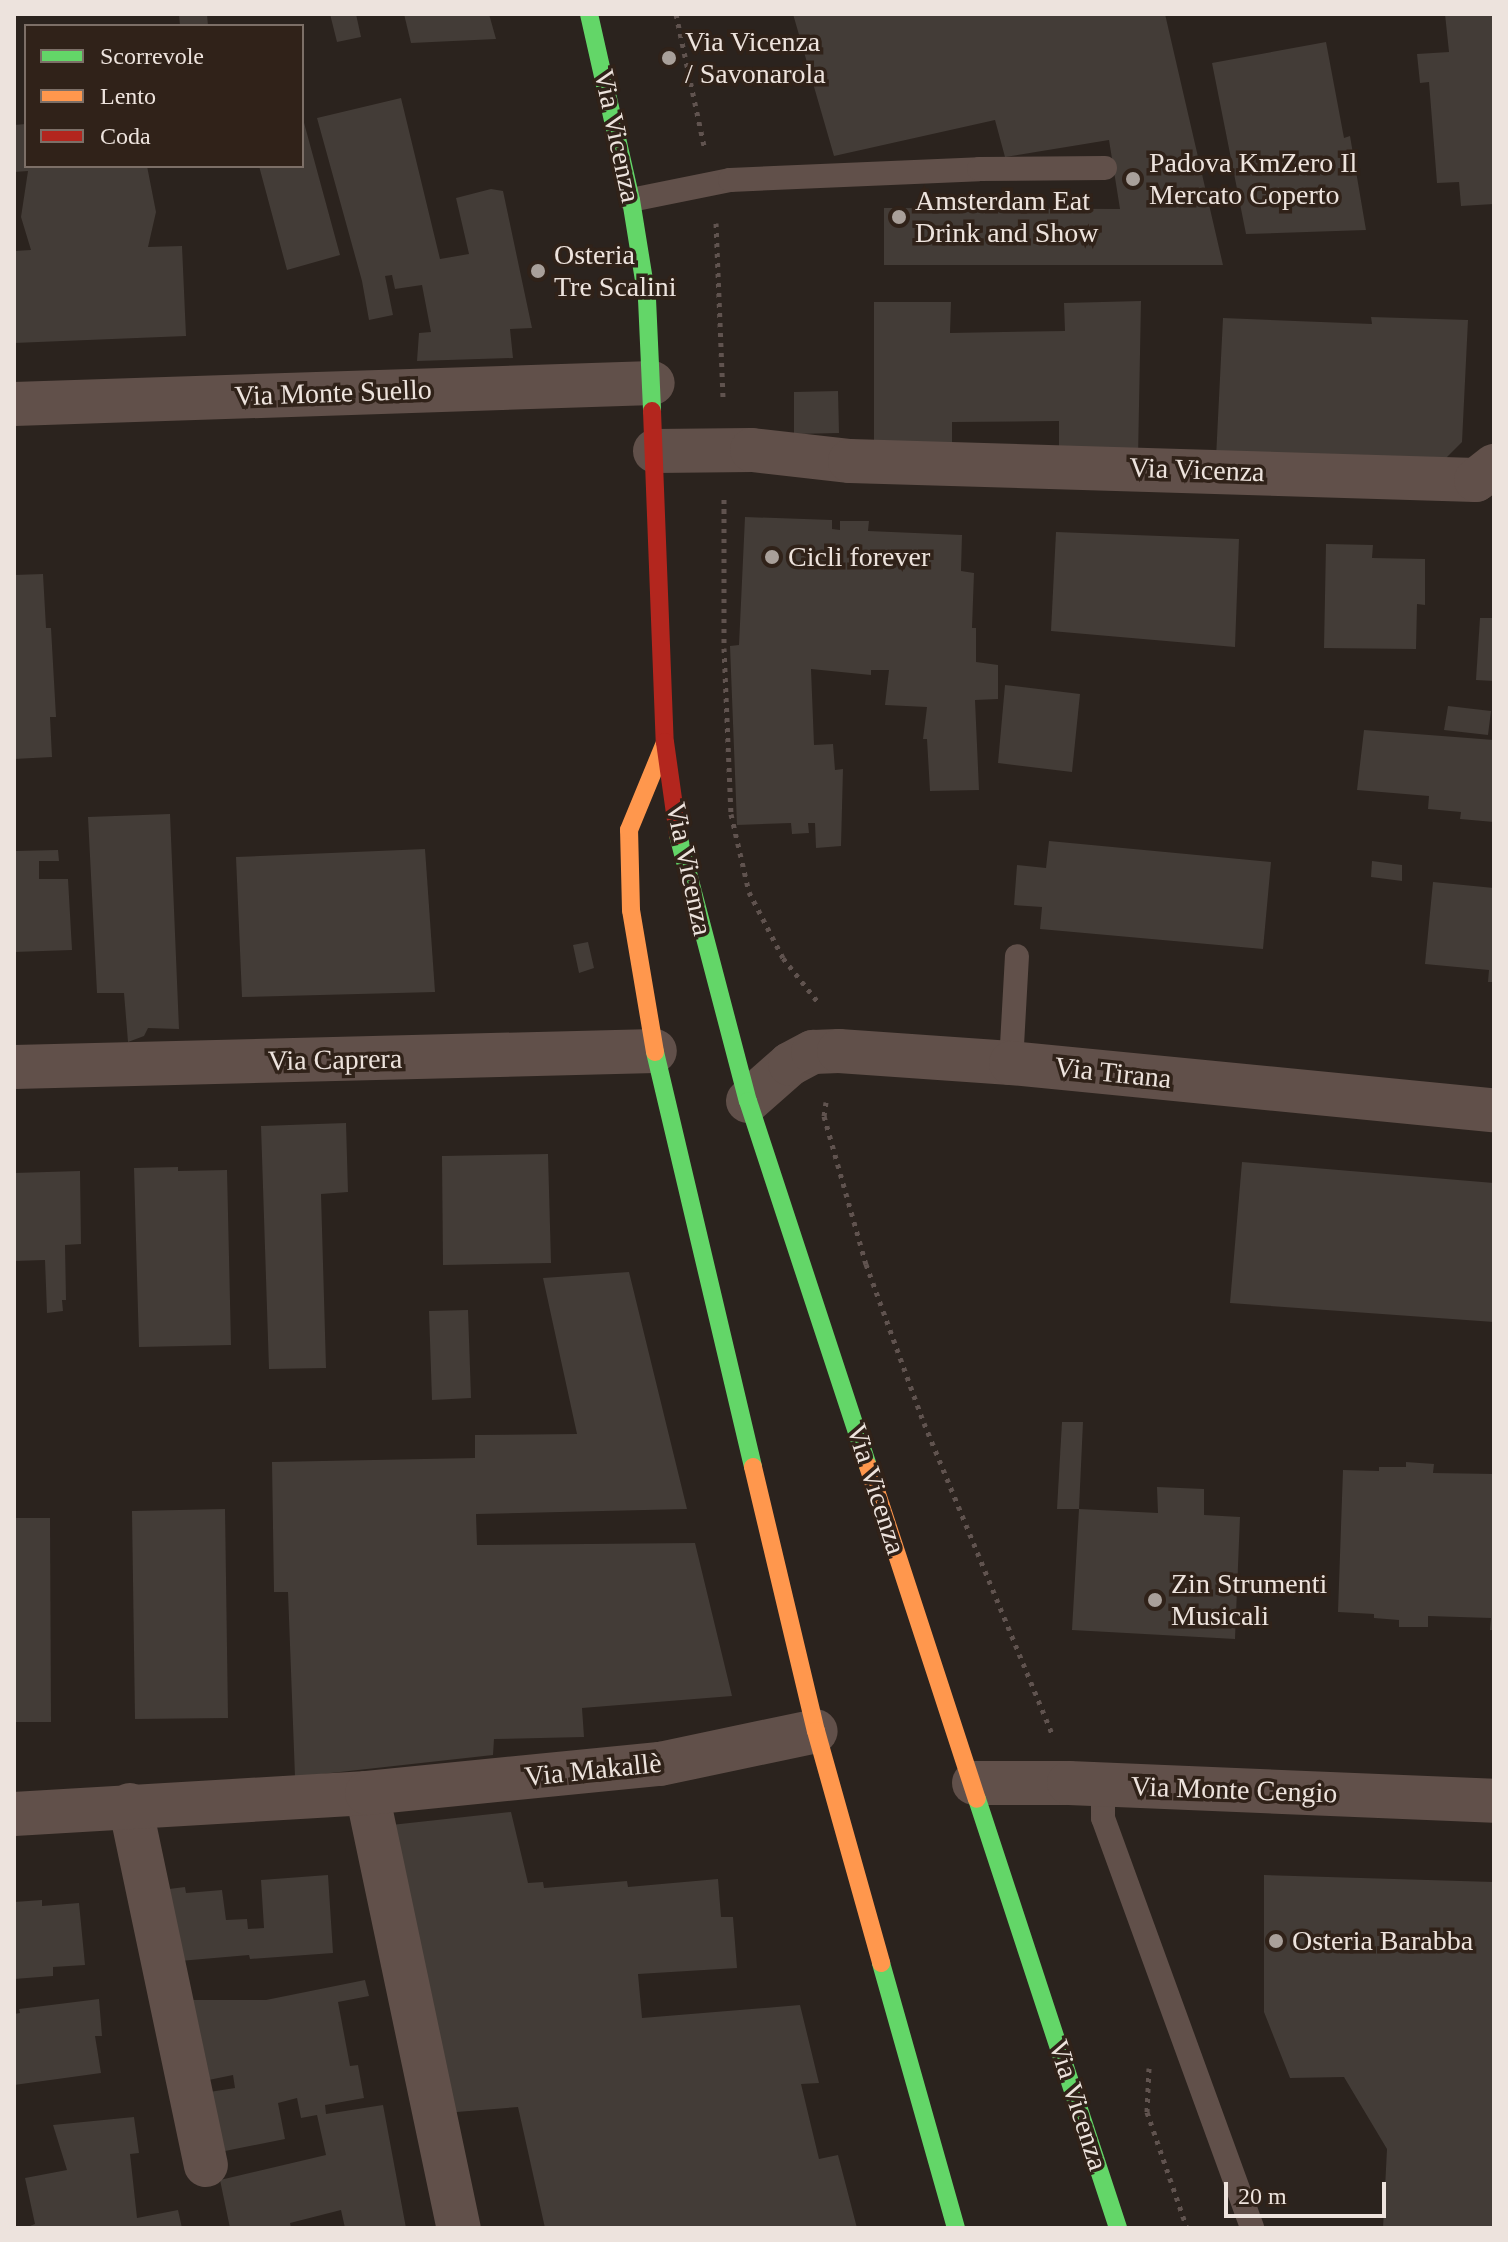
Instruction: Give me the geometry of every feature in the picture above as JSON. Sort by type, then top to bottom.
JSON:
[{"type":"main road","name":"Via Vicenza","points":[[589,14],[631,200],[647,299],[653,383],[658,626],[665,742],[675,820],[692,897],[748,1101],[1118,2228]]},
{"type":"main road","name":"Via Vicenza","points":[[665,742],[629,830],[631,910],[655,1051],[816,1731],[956,2228]]},
{"type":"street","name":"Via Monte Suello","points":[[14,404],[653,383]]},
{"type":"street","name":"Via Vicenza","points":[[655,451],[752,450],[850,461],[1476,480],[1494,466]]},
{"type":"street","name":"Via Caprera","points":[[14,1067],[655,1051]]},
{"type":"street","name":"Via Tirana","points":[[748,1101],[790,1064],[813,1052],[1011,1063],[1494,1110]]},
{"type":"street","name":"Via Makallè","points":[[14,1814],[367,1793],[660,1764],[816,1731]]},
{"type":"street","name":"Via Monte Cengio","points":[[974,1783],[1103,1785],[1494,1801]]},
{"type":"street","points":[[367,1793],[459,2228]]},
{"type":"street","points":[[130,1805],[206,2165]]},
{"type":"lane","points":[[631,200],[730,180],[979,169],[1105,168]]},
{"type":"lane","points":[[1011,1063],[1017,956]]},
{"type":"lane","points":[[1103,1785],[1103,1818],[1252,2228]]},
{"type":"path","points":[[676,14],[707,161]]},
{"type":"path","points":[[716,219],[724,416]]},
{"type":"path","points":[[724,495],[724,648],[731,814],[749,892],[783,958],[824,1009]]},
{"type":"path","points":[[836,1089],[827,1101],[824,1116],[866,1264],[924,1423],[1052,1736]]},
{"type":"building","points":[[179,14],[207,14],[208,24],[180,24]]},
{"type":"building","points":[[330,14],[356,14],[361,37],[337,42]]},
{"type":"building","points":[[404,14],[489,14],[496,39],[411,43]]},
{"type":"building","points":[[793,14],[1165,14],[1223,265],[884,265],[884,208],[1120,209],[1109,140],[1005,157],[995,120],[834,156]]},
{"type":"building","points":[[1445,14],[1494,14],[1494,204],[1461,206],[1459,182],[1437,183],[1429,82],[1420,83],[1417,54],[1449,52]]},
{"type":"building","points":[[1326,42],[1344,138],[1350,136],[1366,230],[1246,234],[1212,63]]},
{"type":"building","points":[[401,98],[440,259],[469,254],[456,198],[491,189],[503,191],[532,328],[510,329],[513,358],[417,361],[419,333],[431,332],[422,285],[395,289],[392,275],[385,276],[393,315],[369,320],[362,281],[317,118]]},
{"type":"building","points":[[304,123],[340,255],[287,270],[260,168],[304,168]]},
{"type":"building","points":[[24,124],[24,168],[147,168],[156,212],[148,247],[182,246],[186,336],[14,343],[14,251],[31,250],[21,217],[28,171],[14,172],[14,125]]},
{"type":"building","points":[[1141,301],[1138,458],[1059,459],[1059,421],[952,422],[952,450],[874,456],[874,302],[951,302],[950,333],[1065,331],[1064,303]]},
{"type":"building","points":[[1371,317],[1468,320],[1462,442],[1438,466],[1216,458],[1223,318],[1372,324]]},
{"type":"building","points":[[838,391],[839,433],[794,434],[794,392]]},
{"type":"building","points":[[745,517],[832,520],[832,529],[840,530],[840,521],[869,521],[868,531],[962,535],[961,571],[974,573],[972,628],[976,628],[976,662],[998,665],[998,699],[975,700],[979,790],[930,791],[927,739],[923,739],[927,707],[885,705],[889,670],[871,670],[871,675],[811,669],[814,745],[833,744],[835,770],[843,769],[841,846],[816,848],[815,823],[808,823],[809,833],[792,834],[791,823],[737,825],[730,646],[739,645]]},
{"type":"building","points":[[1056,532],[1239,539],[1235,647],[1051,631]]},
{"type":"building","points":[[1326,544],[1373,545],[1372,558],[1425,559],[1425,605],[1417,604],[1416,649],[1324,648]]},
{"type":"building","points":[[43,574],[46,628],[51,628],[56,717],[50,717],[52,757],[14,759],[14,575]]},
{"type":"building","points":[[1480,618],[1494,618],[1494,681],[1476,680]]},
{"type":"building","points":[[1005,685],[1080,694],[1072,772],[998,763]]},
{"type":"building","points":[[1448,706],[1491,711],[1488,735],[1444,730]]},
{"type":"building","points":[[1364,730],[1494,740],[1494,822],[1460,819],[1461,812],[1428,809],[1429,796],[1357,790]]},
{"type":"building","points":[[170,814],[179,1029],[148,1028],[144,1036],[128,1042],[124,993],[97,993],[88,817]]},
{"type":"building","points":[[1049,841],[1271,862],[1263,949],[1040,929],[1042,907],[1014,905],[1017,865],[1046,868]]},
{"type":"building","points":[[425,849],[435,992],[242,997],[236,857]]},
{"type":"building","points":[[58,850],[59,861],[39,861],[39,879],[68,879],[72,950],[14,952],[16,851]]},
{"type":"building","points":[[1372,861],[1402,865],[1402,881],[1371,877]]},
{"type":"building","points":[[1433,882],[1494,888],[1494,982],[1488,982],[1489,970],[1425,964]]},
{"type":"building","points":[[588,942],[594,968],[579,973],[573,945]]},
{"type":"building","points":[[346,1123],[348,1192],[321,1194],[326,1368],[269,1369],[261,1126]]},
{"type":"building","points":[[548,1154],[551,1263],[443,1265],[442,1156]]},
{"type":"building","points":[[1242,1162],[1494,1183],[1494,1322],[1230,1303]]},
{"type":"building","points":[[178,1167],[178,1171],[227,1170],[231,1345],[139,1347],[134,1168]]},
{"type":"building","points":[[80,1171],[81,1244],[65,1245],[66,1300],[62,1300],[63,1311],[47,1313],[45,1260],[14,1261],[14,1173]]},
{"type":"building","points":[[629,1272],[687,1509],[476,1514],[477,1545],[695,1543],[732,1696],[582,1708],[584,1737],[494,1739],[493,1755],[295,1777],[288,1592],[274,1592],[272,1462],[475,1458],[475,1435],[577,1434],[543,1278]]},
{"type":"building","points":[[468,1310],[471,1398],[432,1400],[429,1311]]},
{"type":"building","points":[[1062,1422],[1083,1422],[1079,1509],[1057,1509]]},
{"type":"building","points":[[1406,1462],[1434,1464],[1433,1473],[1494,1474],[1494,1630],[1490,1630],[1491,1618],[1428,1616],[1428,1627],[1399,1627],[1399,1620],[1374,1618],[1374,1614],[1338,1612],[1343,1470],[1379,1471],[1379,1467],[1406,1467]]},
{"type":"building","points":[[1157,1487],[1204,1489],[1204,1515],[1240,1517],[1235,1639],[1072,1630],[1079,1509],[1158,1513]]},
{"type":"building","points":[[225,1509],[228,1718],[135,1719],[132,1511]]},
{"type":"building","points":[[14,1518],[50,1518],[51,1722],[14,1722]]},
{"type":"building","points":[[511,1812],[528,1883],[543,1882],[544,1888],[627,1881],[628,1887],[718,1879],[721,1917],[733,1917],[737,1968],[638,1974],[642,2018],[800,2005],[819,2083],[801,2084],[819,2159],[838,2155],[857,2228],[545,2228],[518,2107],[444,2113],[382,1826]]},
{"type":"building","points":[[328,1875],[333,1953],[250,1959],[249,1955],[168,1962],[161,1890],[185,1887],[186,1893],[222,1890],[226,1920],[247,1919],[248,1929],[264,1928],[261,1880]]},
{"type":"building","points":[[1264,1875],[1494,1882],[1494,2228],[1383,2228],[1387,2149],[1344,2077],[1290,2078],[1264,2012]]},
{"type":"building","points":[[42,1900],[42,1906],[79,1903],[85,1965],[53,1967],[53,1976],[14,1979],[14,1902]]},
{"type":"building","points":[[365,1980],[369,1996],[338,2002],[350,2066],[358,2065],[364,2098],[325,2105],[326,2114],[383,2105],[406,2228],[345,2228],[341,2210],[290,2223],[291,2228],[230,2228],[220,2180],[326,2155],[317,2115],[301,2118],[297,2098],[278,2103],[285,2139],[215,2153],[203,2093],[235,2088],[233,2075],[194,2083],[177,2000],[266,2000]]},
{"type":"building","points":[[99,1999],[102,2036],[95,2036],[101,2073],[14,2085],[14,2014],[20,2013],[19,2009]]},
{"type":"building","points":[[134,2117],[139,2153],[130,2154],[137,2218],[178,2210],[182,2228],[25,2228],[35,2224],[25,2178],[67,2170],[53,2125]]},
{"type":"traffic: fast","points":[[589,14],[631,200],[647,299],[652,411]]},
{"type":"traffic: fast","points":[[678,835],[748,1101],[868,1466]]},
{"type":"traffic: fast","points":[[655,1052],[753,1467]]},
{"type":"traffic: fast","points":[[977,1799],[1118,2228]]},
{"type":"traffic: fast","points":[[881,1963],[956,2228]]},
{"type":"traffic: slow","points":[[655,1052],[631,910],[629,830],[664,745]]},
{"type":"traffic: slow","points":[[868,1466],[977,1799]]},
{"type":"traffic: slow","points":[[753,1467],[816,1731],[881,1963]]},
{"type":"traffic: jam","points":[[652,411],[665,742],[678,835]]},
{"type":"place","name":"Via Vicenza / Savonarola","points":[[669,58]]},
{"type":"place","name":"Padova KmZero Il Mercato Coperto","points":[[1133,179]]},
{"type":"place","name":"Amsterdam Eat Drink and Show","points":[[899,217]]},
{"type":"place","name":"Osteria Tre Scalini","points":[[538,271]]},
{"type":"place","name":"Cicli forever","points":[[772,557]]},
{"type":"place","name":"Zin Strumenti Musicali","points":[[1155,1600]]},
{"type":"place","name":"Osteria Barabba","points":[[1276,1941]]}]
